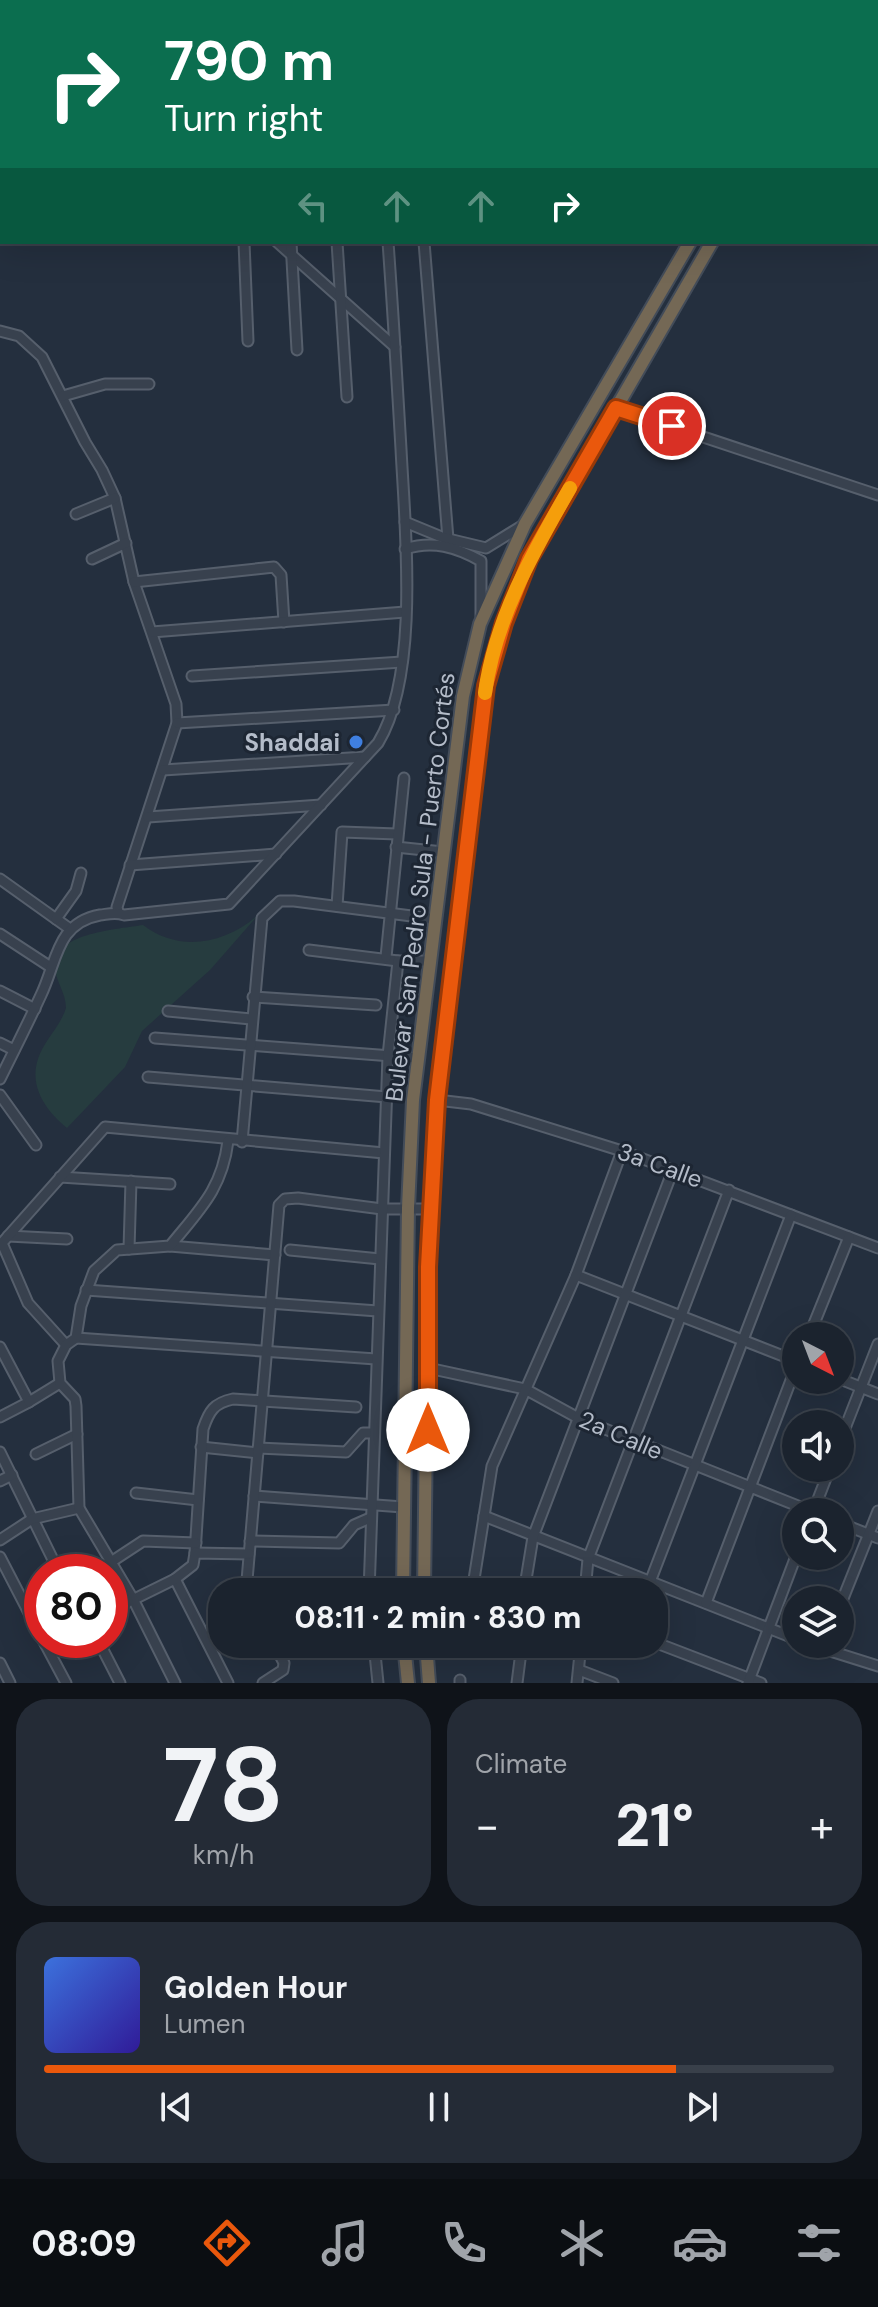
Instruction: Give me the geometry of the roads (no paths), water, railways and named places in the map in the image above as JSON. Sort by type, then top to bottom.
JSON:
[{"type":"highway","name":"Bulevar San Pedro Sula - Puerto Cortés","points":[[403,1578],[408,1208],[418,1058],[463,696],[480,624],[525,524],[689,244]]},
{"type":"highway","name":"Bulevar San Pedro Sula - Puerto Cortés","points":[[424,1578],[431,1209],[437,1100],[486,686],[504,623],[529,559],[711,244]]},
{"type":"highway","points":[[660,332],[650,341],[644,336],[666,295],[664,287]]},
{"type":"highway","points":[[616,408],[616,396],[643,345],[637,343],[626,350]]},
{"type":"highway","points":[[405,1658],[408,1683]]},
{"type":"highway","points":[[427,1658],[429,1683]]},
{"type":"street","points":[[244,244],[248,341]]},
{"type":"street","points":[[279,244],[395,347]]},
{"type":"street","points":[[291,244],[297,350]]},
{"type":"street","points":[[337,244],[347,397]]},
{"type":"street","points":[[0,1079],[35,1009],[49,966],[70,929],[93,917],[118,912],[124,915],[229,904],[365,757],[387,728],[394,710],[402,662],[405,612],[405,522],[388,244]]},
{"type":"street","points":[[424,244],[448,539]]},
{"type":"street","points":[[0,331],[32,345],[63,396],[115,498],[134,582],[170,681],[177,723],[130,865],[118,912]]},
{"type":"street","points":[[63,396],[105,384],[149,384]]},
{"type":"street","points":[[616,408],[878,495]]},
{"type":"street","points":[[76,514],[115,498]]},
{"type":"street","points":[[405,522],[448,539],[486,548],[525,524]]},
{"type":"street","points":[[405,549],[424,542],[481,561],[480,624]]},
{"type":"street","points":[[92,559],[126,543]]},
{"type":"street","points":[[134,582],[274,567],[281,575],[284,622]]},
{"type":"street","points":[[152,632],[405,612]]},
{"type":"street","points":[[192,676],[402,662]]},
{"type":"street","points":[[177,723],[394,710]]},
{"type":"street","points":[[163,770],[365,757]]},
{"type":"street","points":[[386,957],[404,778]]},
{"type":"street","points":[[148,817],[321,805]]},
{"type":"street","points":[[337,906],[342,832],[397,834]]},
{"type":"street","points":[[396,847],[443,852]]},
{"type":"street","points":[[130,865],[276,854]]},
{"type":"street","points":[[56,919],[76,891],[81,873]]},
{"type":"street","points":[[0,879],[70,929]]},
{"type":"street","points":[[242,1142],[262,918],[280,901],[389,911],[435,919]]},
{"type":"street","points":[[0,934],[49,966]]},
{"type":"street","points":[[309,950],[386,957],[398,961],[429,961]]},
{"type":"street","points":[[367,1578],[388,1056],[398,961]]},
{"type":"street","points":[[0,991],[35,1009]]},
{"type":"street","points":[[253,997],[376,1005]]},
{"type":"street","points":[[168,1011],[251,1019]]},
{"type":"street","points":[[155,1038],[418,1058]]},
{"type":"street","points":[[0,1043],[14,1050]]},
{"type":"street","points":[[148,1077],[387,1097]]},
{"type":"street","points":[[0,1095],[36,1145]]},
{"type":"street","name":"3a Calle","points":[[437,1100],[471,1104],[622,1151],[878,1248]]},
{"type":"street","points":[[66,1345],[28,1303],[2,1243],[99,1132],[112,1125],[228,1141],[384,1153]]},
{"type":"street","points":[[170,1246],[214,1194],[226,1161],[228,1141]]},
{"type":"street","points":[[474,1578],[492,1466],[576,1275],[622,1151]]},
{"type":"street","points":[[526,1578],[533,1537],[673,1170]]},
{"type":"street","points":[[60,1177],[170,1184]]},
{"type":"street","points":[[129,1249],[131,1181]]},
{"type":"street","points":[[586,1578],[588,1559],[729,1190]]},
{"type":"street","points":[[247,1578],[279,1205],[285,1199],[382,1209],[431,1209]]},
{"type":"street","points":[[652,1578],[791,1215]]},
{"type":"street","points":[[8,1236],[67,1239]]},
{"type":"street","points":[[815,1322],[849,1237]]},
{"type":"street","points":[[76,1338],[86,1290],[94,1271],[117,1250],[170,1246],[275,1255]]},
{"type":"street","points":[[290,1250],[380,1259]]},
{"type":"street","points":[[576,1275],[782,1356]]},
{"type":"street","points":[[86,1290],[378,1311]]},
{"type":"street","points":[[106,1554],[79,1508],[75,1399],[60,1383],[58,1361],[66,1345],[76,1338],[376,1359]]},
{"type":"street","points":[[852,1410],[878,1344]]},
{"type":"street","points":[[0,1347],[29,1402]]},
{"type":"street","name":"2a Calle","points":[[428,1368],[525,1389],[580,1419],[782,1500]]},
{"type":"street","points":[[0,1417],[60,1383]]},
{"type":"street","points":[[854,1385],[878,1394]]},
{"type":"street","points":[[706,1603],[786,1394]]},
{"type":"street","points":[[128,1602],[175,1579],[193,1565],[201,1447],[209,1411],[220,1402],[263,1400],[356,1407]]},
{"type":"street","points":[[201,1447],[346,1452],[363,1433],[373,1433]]},
{"type":"street","points":[[36,1454],[77,1434]]},
{"type":"street","points":[[0,1452],[50,1554]]},
{"type":"street","points":[[0,1481],[12,1475]]},
{"type":"street","points":[[136,1493],[198,1500]]},
{"type":"street","points":[[254,1496],[403,1507]]},
{"type":"street","points":[[0,1540],[32,1519],[79,1508]]},
{"type":"street","points":[[849,1586],[873,1536],[878,1511]]},
{"type":"street","points":[[484,1516],[639,1578]]},
{"type":"street","points":[[250,1541],[339,1543],[354,1525],[370,1518]]},
{"type":"street","points":[[854,1529],[873,1536]]},
{"type":"street","points":[[123,1554],[143,1541],[249,1554]]},
{"type":"street","points":[[0,1557],[24,1601]]},
{"type":"street","points":[[749,1681],[791,1570]]},
{"type":"street","points":[[175,1579],[228,1683]]},
{"type":"street","points":[[668,1589],[782,1633]]},
{"type":"street","points":[[128,1591],[175,1683]]},
{"type":"street","points":[[668,1648],[761,1683]]},
{"type":"street","points":[[854,1656],[877,1662]]},
{"type":"street","points":[[54,1658],[66,1683]]},
{"type":"street","points":[[107,1658],[120,1683]]},
{"type":"street","points":[[263,1683],[283,1670],[281,1658]]},
{"type":"street","points":[[375,1658],[378,1683]]},
{"type":"street","points":[[517,1683],[520,1658]]},
{"type":"street","points":[[577,1683],[580,1658]]},
{"type":"street","points":[[0,1663],[10,1683]]},
{"type":"street","points":[[579,1670],[613,1683]]},
{"type":"place","name":"Shaddai","points":[[356,742]]}]
